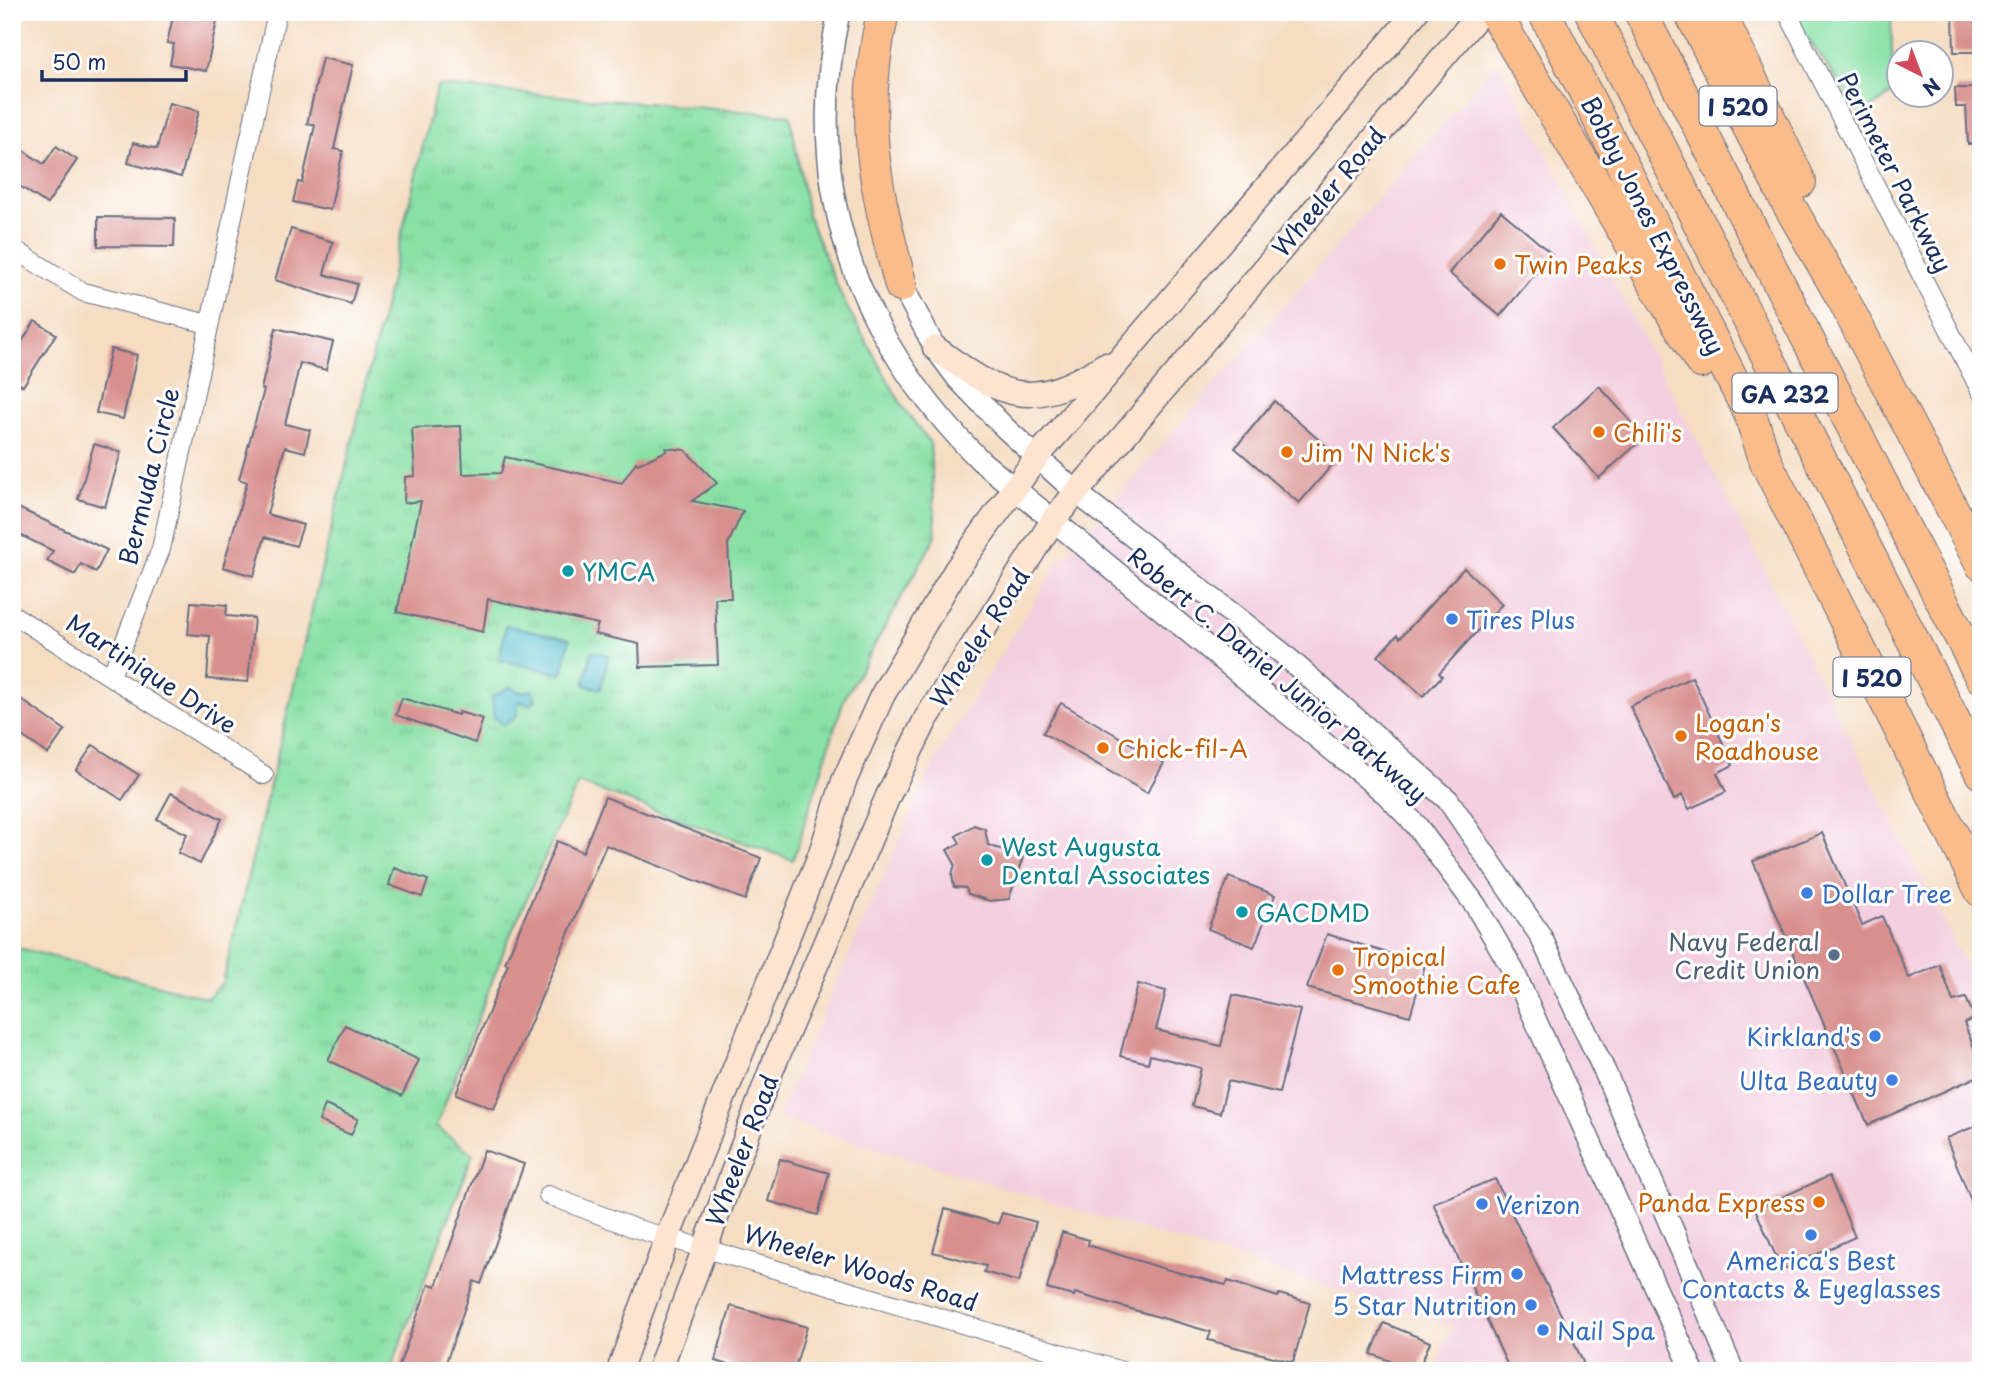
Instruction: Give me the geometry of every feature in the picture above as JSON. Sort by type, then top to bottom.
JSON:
[{"type":"highway","points":[[883,12],[873,58],[871,143],[883,218],[901,286]]},
{"type":"highway","name":"Bobby Jones Expressway","points":[[1544,12],[1750,414],[1766,463],[1981,891]]},
{"type":"highway","name":"Bobby Jones Expressway","points":[[1591,12],[1981,773]]},
{"type":"highway","name":"GA 232","points":[[1640,12],[1981,677]]},
{"type":"highway","name":"I 520","points":[[1690,12],[1786,200],[1843,299],[1981,564]]},
{"type":"highway","points":[[1719,12],[1804,191],[1843,299]]},
{"type":"highway","points":[[1482,17],[1688,338],[1732,423],[1766,463]]},
{"type":"main road","name":"Wheeler Road","points":[[619,1371],[668,1236],[821,853],[844,781],[882,696],[956,570],[1037,457],[1416,12]]},
{"type":"main road","name":"Wheeler Road","points":[[659,1371],[770,1073],[888,796],[926,719],[1054,519],[1183,363],[1482,17]]},
{"type":"main road","points":[[935,348],[981,381],[1012,395],[1046,393],[1079,381],[1129,349]]},
{"type":"street","name":"Bermuda Circle","points":[[111,676],[161,549],[276,12]]},
{"type":"street","name":"Robert C. Daniel Junior Parkway","points":[[839,12],[830,63],[827,134],[832,193],[855,275],[885,341],[925,400],[981,461],[1386,793],[1416,825],[1476,906],[1513,970],[1693,1371]]},
{"type":"street","name":"Robert C. Daniel Junior Parkway","points":[[872,12],[862,65],[859,139],[873,219],[901,286],[935,348],[981,405],[1077,493],[1282,653],[1448,800],[1540,935],[1605,1072],[1733,1371]]},
{"type":"street","name":"Perimeter Parkway","points":[[1787,12],[1981,392]]},
{"type":"street","points":[[12,248],[83,292],[208,324]]},
{"type":"street","name":"Martinique Drive","points":[[12,614],[264,775]]},
{"type":"street","name":"Wheeler Woods Road","points":[[548,1195],[634,1228],[705,1246],[1122,1371]]},
{"type":"shaded area","points":[[1498,61],[1735,513],[1981,995],[1981,1371],[1436,1371],[1451,1325],[777,1118],[934,762],[1057,565]]},
{"type":"green space","points":[[1790,12],[1891,12],[1892,38],[1884,38],[1884,99],[1861,115]]},
{"type":"green space","points":[[437,86],[790,115],[808,216],[843,300],[903,407],[930,443],[936,536],[844,699],[793,860],[578,783],[506,945],[436,1127],[473,1154],[390,1371],[12,1371],[12,946],[207,998],[223,982]]},
{"type":"water","points":[[506,625],[570,639],[562,674],[499,660]]},
{"type":"water","points":[[592,651],[609,655],[601,689],[584,685]]},
{"type":"water","points":[[510,687],[520,692],[532,690],[536,699],[531,705],[519,701],[516,717],[504,725],[494,717],[492,697]]},
{"type":"building","points":[[174,12],[219,12],[206,71],[170,64],[174,44],[167,43]]},
{"type":"building","points":[[1953,12],[1981,12],[1981,52],[1954,52]]},
{"type":"building","points":[[322,58],[353,65],[334,149],[343,151],[330,210],[293,202],[298,182],[302,183],[315,125],[307,124]]},
{"type":"building","points":[[1955,88],[1981,88],[1981,144],[1968,144],[1966,107],[1956,107]]},
{"type":"building","points":[[169,103],[199,111],[181,177],[128,163],[133,143],[157,149]]},
{"type":"building","points":[[12,143],[44,164],[56,146],[77,160],[47,204],[12,181]]},
{"type":"building","name":"Twin Peaks","points":[[1501,211],[1552,254],[1500,316],[1449,273]]},
{"type":"building","points":[[98,217],[175,218],[174,247],[98,246]]},
{"type":"building","points":[[291,229],[333,242],[324,274],[357,284],[351,304],[275,280]]},
{"type":"building","points":[[35,321],[56,334],[23,386],[12,379],[12,357]]},
{"type":"building","points":[[276,328],[333,342],[326,370],[300,363],[285,424],[310,430],[305,452],[285,447],[267,514],[303,525],[296,546],[265,537],[254,576],[223,567],[247,482],[239,479],[264,390],[261,389]]},
{"type":"building","points":[[111,349],[137,355],[123,419],[96,413]]},
{"type":"building","name":"Chili's","points":[[1599,386],[1645,437],[1599,478],[1553,428]]},
{"type":"building","name":"Jim 'N Nick's","points":[[1274,401],[1339,457],[1299,503],[1235,448]]},
{"type":"building","name":"YMCA","points":[[461,426],[463,474],[501,473],[505,457],[622,483],[636,462],[638,464],[666,451],[666,448],[685,450],[717,483],[692,501],[743,511],[728,544],[731,598],[715,598],[718,665],[640,667],[639,644],[595,634],[598,624],[488,599],[483,632],[397,612],[421,501],[404,503],[405,477],[415,476],[412,428]]},
{"type":"building","points":[[94,444],[121,452],[105,507],[78,499]]},
{"type":"building","points":[[12,505],[107,550],[96,572],[81,564],[75,575],[47,561],[53,551],[12,531]]},
{"type":"building","name":"Tires Plus","points":[[1464,568],[1502,604],[1439,673],[1442,676],[1423,696],[1378,656],[1397,635],[1400,638]]},
{"type":"building","points":[[191,602],[227,605],[226,616],[254,618],[248,682],[207,679],[210,636],[188,634]]},
{"type":"building","name":"Logan's Roadhouse","points":[[1692,677],[1733,765],[1717,773],[1726,792],[1689,809],[1682,795],[1674,800],[1630,706]]},
{"type":"building","points":[[19,698],[65,730],[48,754],[12,729],[12,707]]},
{"type":"building","points":[[402,698],[458,715],[459,712],[483,719],[475,743],[396,715]]},
{"type":"building","name":"Chick-fil-A","points":[[1061,703],[1164,763],[1147,793],[1043,733]]},
{"type":"building","points":[[93,745],[139,775],[122,800],[76,770]]},
{"type":"building","points":[[171,793],[222,819],[200,864],[178,853],[187,834],[157,819]]},
{"type":"building","points":[[605,797],[761,858],[745,900],[606,845],[494,1109],[456,1094],[508,964],[505,963],[557,841],[583,852]]},
{"type":"building","name":"West Augusta Dental Associates","points":[[974,825],[985,829],[988,845],[1023,857],[1009,899],[990,901],[968,894],[966,888],[954,887],[952,875],[955,864],[947,850],[960,843],[956,836]]},
{"type":"building","points":[[1822,833],[1862,925],[1882,916],[1909,978],[1940,965],[1953,1001],[1966,998],[1975,1018],[1964,1023],[1981,1065],[1981,1075],[1868,1125],[1753,861]]},
{"type":"building","points":[[394,868],[428,880],[422,897],[389,885]]},
{"type":"building","name":"GACDMD","points":[[1229,877],[1275,895],[1254,947],[1208,929]]},
{"type":"building","points":[[1327,934],[1425,965],[1410,1016],[1307,988]]},
{"type":"building","points":[[1138,984],[1166,991],[1156,1030],[1221,1046],[1233,995],[1300,1010],[1279,1093],[1228,1081],[1220,1113],[1192,1106],[1201,1068],[1150,1055],[1148,1063],[1120,1056]]},
{"type":"building","points":[[345,1025],[419,1060],[402,1096],[328,1060]]},
{"type":"building","points":[[325,1105],[358,1119],[351,1135],[319,1121]]},
{"type":"building","points":[[1981,1124],[1981,1223],[1980,1223],[1946,1138]]},
{"type":"building","points":[[484,1150],[524,1164],[481,1284],[474,1281],[443,1371],[397,1371],[429,1284],[436,1286]]},
{"type":"building","points":[[780,1159],[829,1173],[818,1215],[768,1201]]},
{"type":"building","points":[[1829,1176],[1855,1237],[1782,1270],[1755,1209]]},
{"type":"building","points":[[1495,1179],[1587,1371],[1510,1371],[1433,1203]]},
{"type":"building","points":[[945,1209],[998,1224],[1002,1213],[1036,1222],[1019,1282],[984,1272],[986,1266],[933,1252]]},
{"type":"building","points":[[1062,1232],[1089,1240],[1088,1245],[1165,1269],[1226,1285],[1228,1281],[1278,1297],[1279,1294],[1310,1303],[1293,1362],[1208,1340],[1211,1332],[1075,1293],[1074,1296],[1047,1289]]},
{"type":"building","points":[[731,1306],[807,1327],[794,1371],[752,1371],[715,1361]]},
{"type":"building","points":[[1384,1323],[1430,1342],[1418,1371],[1371,1354]]},
{"type":"place","name":"Twin Peaks","points":[[1500,264]]},
{"type":"place","name":"Chili's","points":[[1599,432]]},
{"type":"place","name":"Jim 'N Nick's","points":[[1287,452]]},
{"type":"place","name":"YMCA","points":[[568,571]]},
{"type":"place","name":"Tires Plus","points":[[1452,619]]},
{"type":"place","name":"Logan's Roadhouse","points":[[1681,736]]},
{"type":"place","name":"Chick-fil-A","points":[[1103,748]]},
{"type":"place","name":"West Augusta Dental Associates","points":[[987,860]]},
{"type":"place","name":"Dollar Tree","points":[[1807,893]]},
{"type":"place","name":"GACDMD","points":[[1242,912]]},
{"type":"place","name":"Navy Federal Credit Union","points":[[1834,955]]},
{"type":"place","name":"Tropical Smoothie Cafe","points":[[1338,970]]},
{"type":"place","name":"Kirkland's","points":[[1875,1036]]},
{"type":"place","name":"Ulta Beauty","points":[[1892,1080]]},
{"type":"place","name":"Panda Express","points":[[1819,1202]]},
{"type":"place","name":"Verizon","points":[[1482,1204]]},
{"type":"place","name":"America's Best Contacts & Eyeglasses","points":[[1811,1235]]},
{"type":"place","name":"Mattress Firm","points":[[1517,1274]]},
{"type":"place","name":"5 Star Nutrition","points":[[1531,1305]]},
{"type":"place","name":"Nail Spa","points":[[1543,1330]]}]
